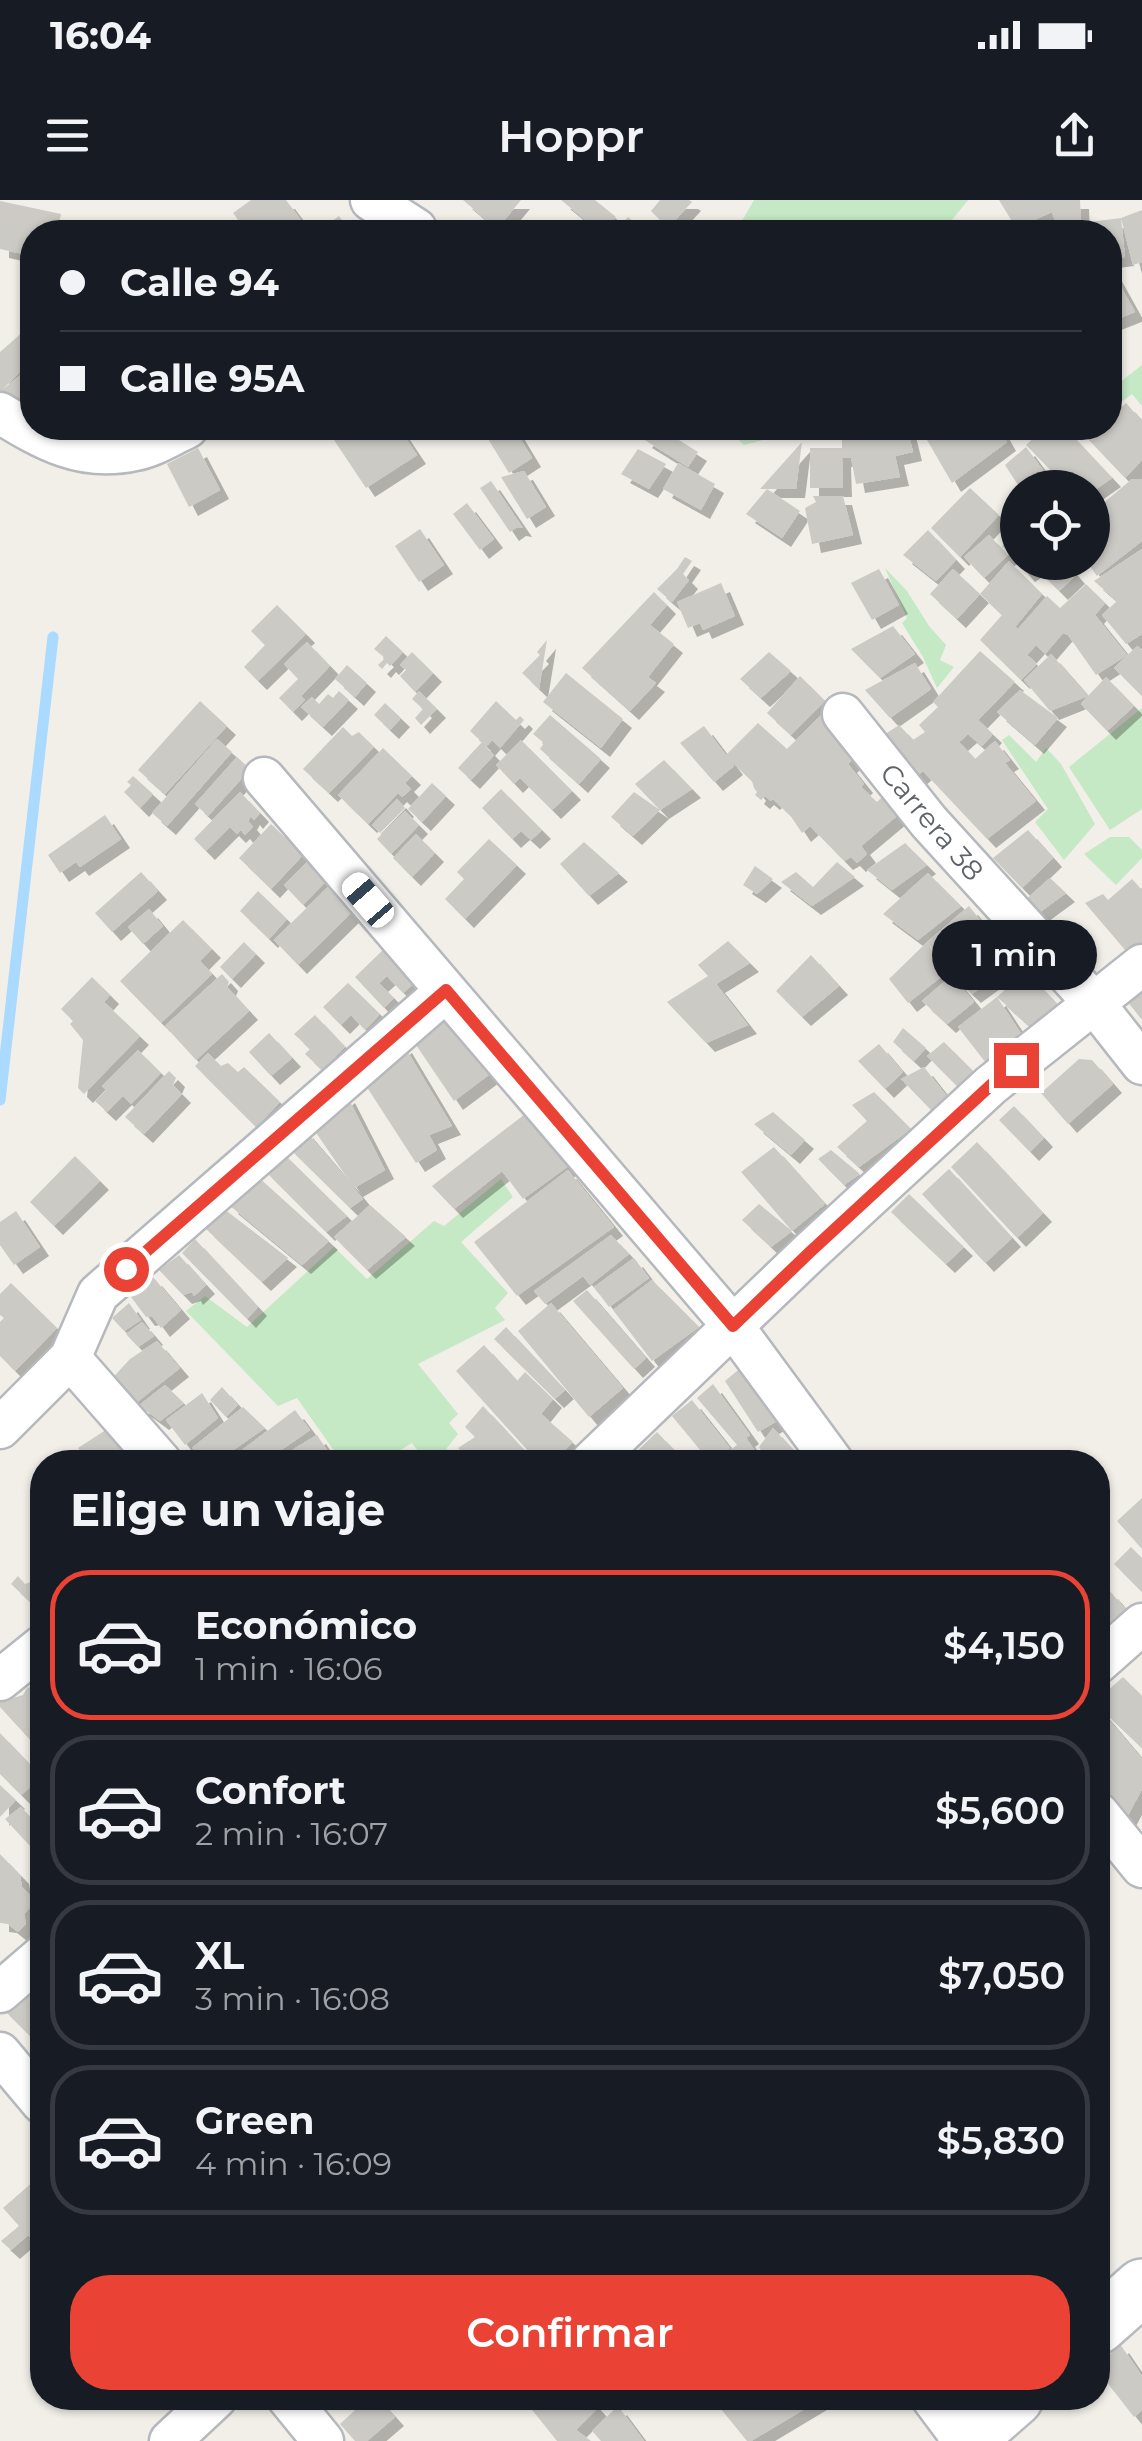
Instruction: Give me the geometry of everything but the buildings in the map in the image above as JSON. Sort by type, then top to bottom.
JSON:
[{"type":"street","points":[[370,200],[421,220]]},
{"type":"street","points":[[48,440],[86,453],[137,450],[160,440]]},
{"type":"street","name":"Carrera 38","points":[[843,714],[929,822],[1094,1004],[1142,1064]]},
{"type":"street","points":[[264,778],[733,1326],[824,1450]]},
{"type":"street","points":[[604,1450],[991,1085],[1142,965]]},
{"type":"street","points":[[0,1428],[70,1358],[98,1294],[446,990]]},
{"type":"street","points":[[70,1358],[150,1450]]},
{"type":"street","points":[[1110,1652],[1142,1624]]},
{"type":"street","points":[[0,1680],[30,1656]]},
{"type":"street","points":[[1110,1828],[1142,1867]]},
{"type":"street","points":[[0,1992],[30,1966]]},
{"type":"street","points":[[0,2053],[30,2089]]},
{"type":"street","points":[[1110,2315],[1142,2287]]},
{"type":"street","points":[[170,2441],[203,2410]]},
{"type":"street","points":[[298,2410],[323,2441]]},
{"type":"street","points":[[941,2410],[965,2441],[1001,2410]]},
{"type":"green space","points":[[754,200],[968,200],[952,220],[743,220]]},
{"type":"green space","points":[[1142,365],[1142,406],[1132,394],[1122,401],[1122,381]]},
{"type":"green space","points":[[885,568],[946,645],[940,660],[954,667],[937,688],[902,623],[907,618]]},
{"type":"green space","points":[[1142,708],[1142,809],[1110,830],[1069,767]]},
{"type":"green space","points":[[1009,735],[1036,762],[1046,748],[1061,764],[1095,824],[1064,860],[1035,822],[1048,809],[1002,740]]},
{"type":"green space","points":[[1110,837],[1129,837],[1142,850],[1142,858],[1116,885],[1084,854]]},
{"type":"green space","points":[[501,1179],[513,1197],[461,1242],[508,1293],[495,1308],[505,1320],[418,1364],[458,1414],[449,1423],[458,1434],[447,1450],[417,1450],[412,1443],[400,1450],[334,1450],[297,1398],[278,1406],[186,1311],[205,1296],[247,1327],[334,1247],[367,1279],[434,1221],[444,1226]]},
{"type":"waterway","points":[[0,1100],[53,637]]},
{"type":"route","points":[[126,1269],[446,990],[733,1326],[1016,1065]]}]
